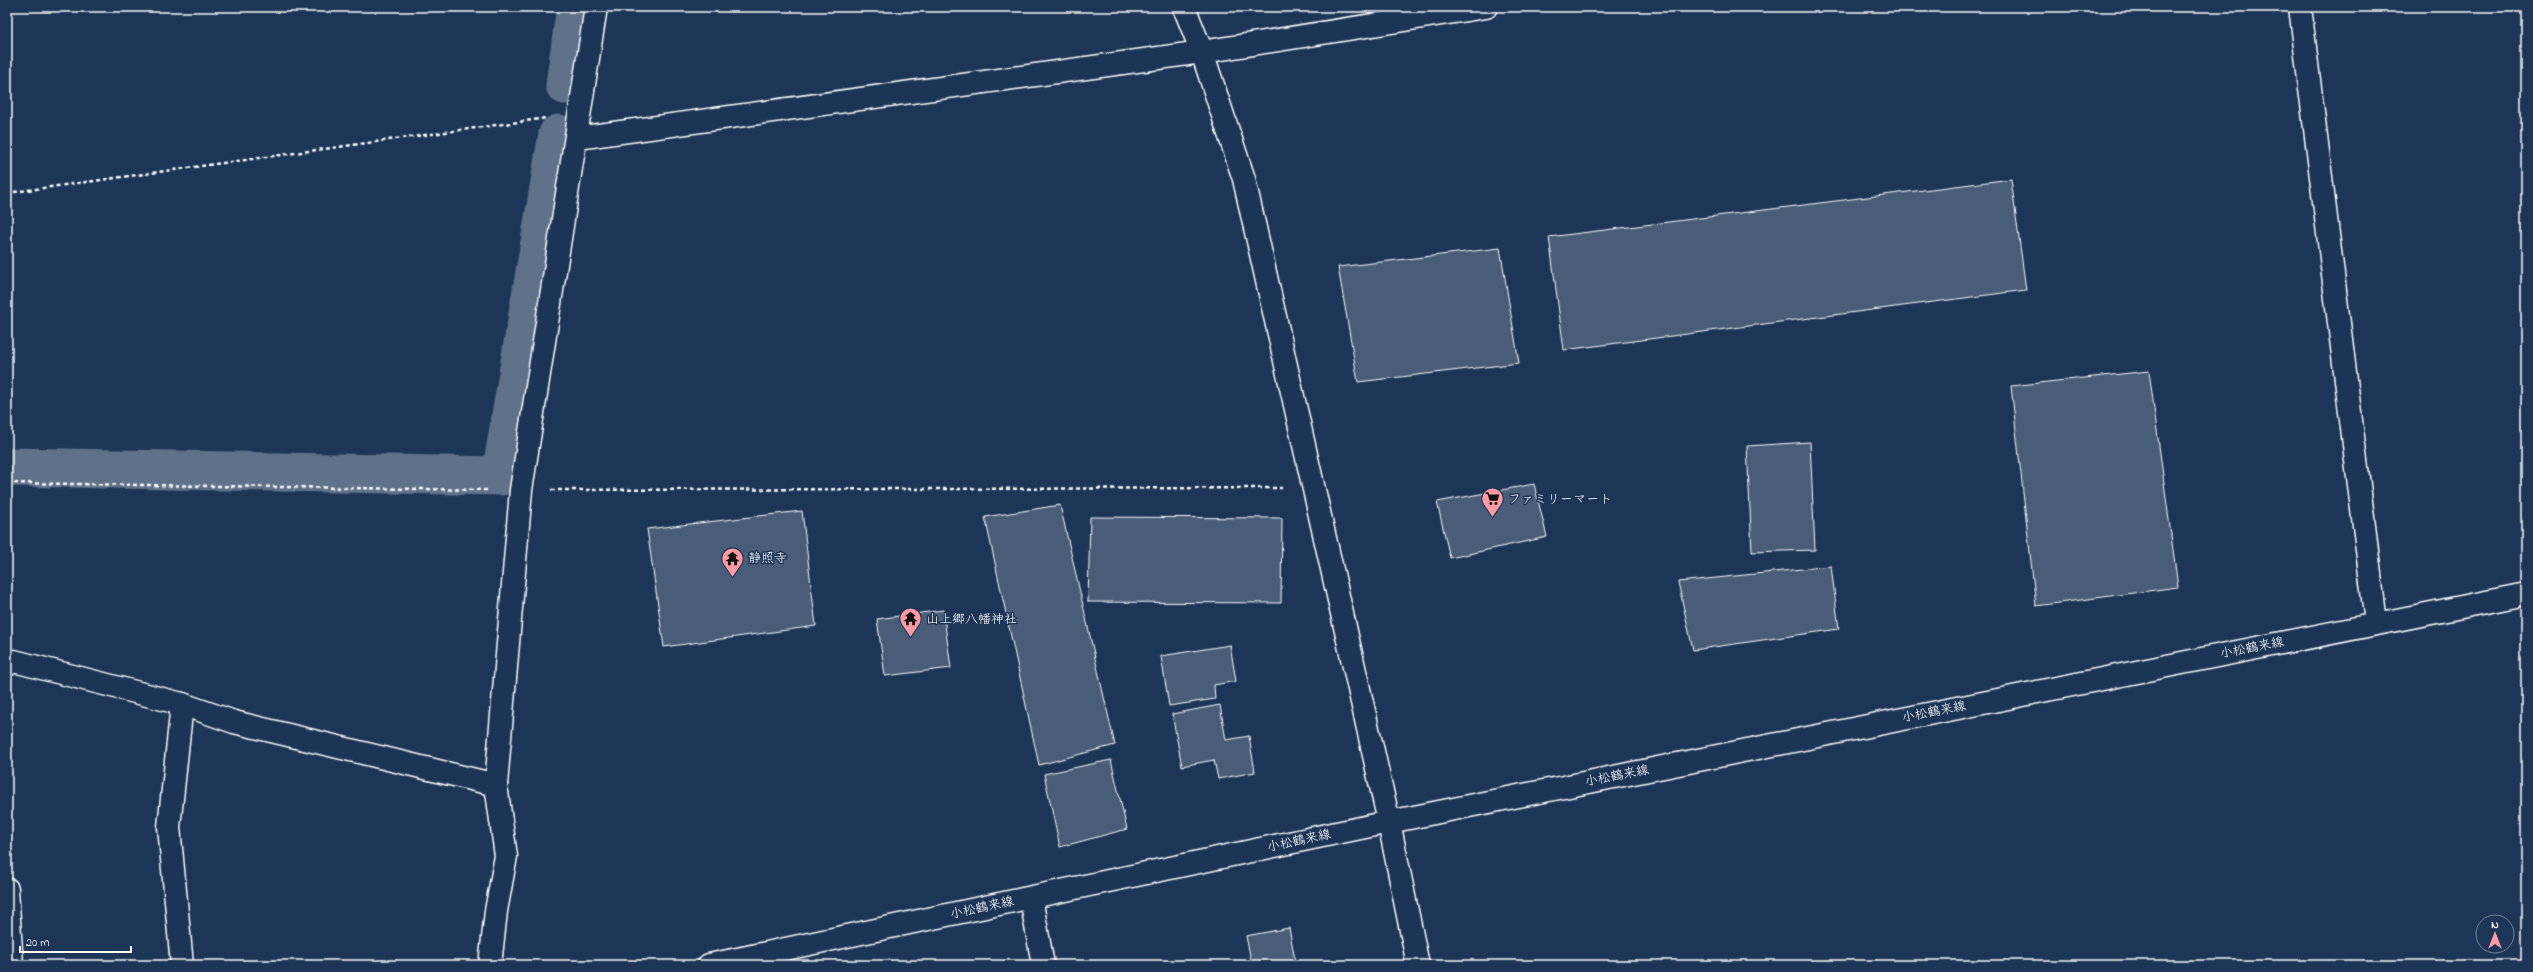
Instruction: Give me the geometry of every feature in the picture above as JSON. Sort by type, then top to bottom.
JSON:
[{"type":"street","points":[[490,965],[496,912],[506,856],[496,785],[521,490],[577,138],[596,7]]},
{"type":"street","points":[[1184,7],[1202,52],[1244,179],[1315,488],[1389,822],[1418,965]]},
{"type":"street","points":[[577,138],[1202,52],[1486,7]]},
{"type":"street","points":[[2300,7],[2376,623]]},
{"type":"street","name":"小松鶴来線","points":[[709,965],[1389,822],[2526,594]]},
{"type":"street","points":[[7,665],[14,661],[182,704],[234,722],[496,785]]},
{"type":"street","points":[[182,704],[169,827],[182,965]]},
{"type":"street","points":[[7,889],[12,965]]},
{"type":"street","points":[[1031,898],[1043,965]]},
{"type":"path","points":[[7,193],[580,114]]},
{"type":"path","points":[[7,483],[521,490],[1315,488]]},
{"type":"building","points":[[2011,179],[2026,290],[1564,350],[1549,237]]},
{"type":"building","points":[[1500,248],[1519,363],[1358,382],[1338,267]]},
{"type":"building","points":[[2149,371],[2178,587],[2036,606],[2011,386]]},
{"type":"building","points":[[1810,442],[1815,550],[1752,552],[1747,446]]},
{"type":"building","name":"ファミリーマート","points":[[1534,484],[1547,537],[1450,558],[1437,502]]},
{"type":"building","points":[[1060,505],[1115,745],[1039,765],[985,517]]},
{"type":"building","name":"静照寺","points":[[802,511],[816,626],[664,647],[647,529]]},
{"type":"building","points":[[1090,517],[1282,518],[1281,603],[1088,602]]},
{"type":"building","points":[[1831,566],[1839,629],[1693,650],[1678,582]]},
{"type":"building","points":[[943,610],[951,668],[885,676],[877,619]]},
{"type":"building","points":[[1230,645],[1236,681],[1214,685],[1215,699],[1169,706],[1161,656]]},
{"type":"building","points":[[1220,705],[1226,740],[1249,736],[1255,772],[1218,779],[1214,760],[1182,766],[1172,714]]},
{"type":"building","points":[[1111,760],[1127,829],[1060,847],[1044,774]]},
{"type":"building","points":[[1289,928],[1296,965],[1252,965],[1246,936]]},
{"type":"waterway","points":[[565,85],[576,7]]},
{"type":"waterway","points":[[7,467],[501,476],[558,134]]},
{"type":"place","name":"ファミリーマート","points":[[1492,518]]},
{"type":"place","name":"静照寺","points":[[732,578]]},
{"type":"place","name":"山上郷八幡神社","points":[[911,638]]}]
